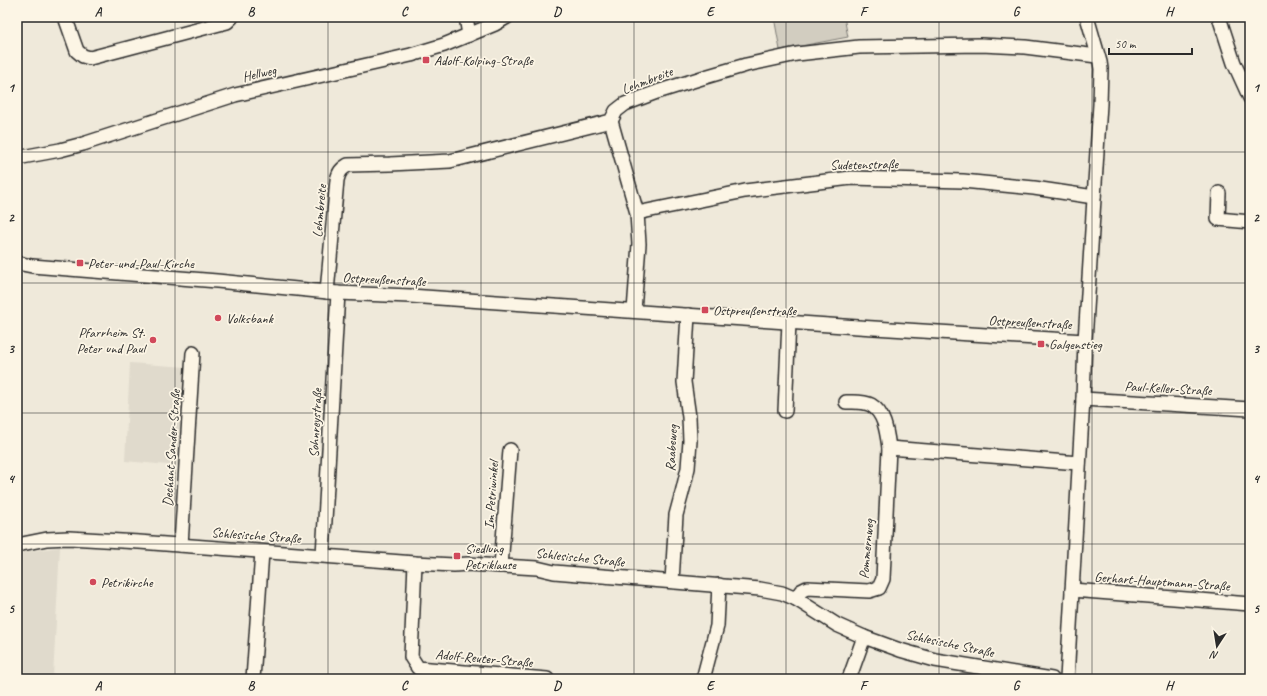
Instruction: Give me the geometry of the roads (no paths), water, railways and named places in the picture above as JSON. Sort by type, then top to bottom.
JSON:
[{"type":"street","points":[[65,17],[77,51],[83,56],[90,58],[227,22],[232,17]]},
{"type":"street","points":[[466,17],[469,36]]},
{"type":"street","name":"Hellweg","points":[[17,158],[77,146],[235,95],[411,55],[469,36],[507,17]]},
{"type":"street","points":[[1067,679],[1101,76],[1100,62],[1097,56],[1087,17]]},
{"type":"street","points":[[1219,17],[1234,63],[1250,98]]},
{"type":"street","name":"Lehmbreite","points":[[333,292],[337,180],[339,173],[348,165],[450,162],[611,121],[616,111],[625,104],[651,94],[746,65],[796,54],[859,47],[981,45],[1024,47],[1097,56]]},
{"type":"street","points":[[611,121],[637,213],[639,252],[634,311]]},
{"type":"street","name":"Sudetenstraße","points":[[637,213],[744,191],[851,178],[963,180],[1034,188],[1094,197]]},
{"type":"street","points":[[1219,193],[1218,219],[1250,222]]},
{"type":"street","name":"Ostpreußenstraße","points":[[17,263],[32,266],[333,292],[1085,341]]},
{"type":"street","name":"Sohnreystraße","points":[[323,556],[333,292]]},
{"type":"street","name":"Raabeweg","points":[[672,581],[676,514],[688,468],[690,441],[689,417],[684,382],[688,315]]},
{"type":"street","points":[[785,411],[789,322]]},
{"type":"street","name":"Dechant-Sander-Straße","points":[[181,545],[193,353]]},
{"type":"street","name":"Paul-Keller-Straße","points":[[1083,399],[1250,409]]},
{"type":"street","name":"Pommernweg","points":[[796,599],[801,591],[807,588],[869,591],[879,588],[883,579],[889,448],[887,433],[879,412],[872,405],[862,402],[846,402]]},
{"type":"street","points":[[889,448],[1080,463]]},
{"type":"street","name":"Im Petriwinkel","points":[[501,566],[510,450]]},
{"type":"street","name":"Schlesische Straße","points":[[17,545],[69,538],[454,565],[468,564],[537,568],[554,572],[760,589],[782,593],[796,599],[837,625],[900,650],[935,660],[1052,679]]},
{"type":"street","points":[[253,679],[262,552]]},
{"type":"street","name":"Adolf-Reuter-Straße","points":[[415,562],[411,657],[418,674],[547,679]]},
{"type":"street","points":[[703,679],[717,626],[719,585]]},
{"type":"street","name":"Gerhart-Hauptmann-Straße","points":[[1072,590],[1250,604]]},
{"type":"street","points":[[849,679],[864,637]]},
{"type":"place","name":"Adolf-Kolping-Straße","points":[[426,60]]},
{"type":"place","name":"Peter-und-Paul-Kirche","points":[[80,263]]},
{"type":"place","name":"Ostpreußenstraße","points":[[705,310]]},
{"type":"place","name":"Volksbank","points":[[218,318]]},
{"type":"place","name":"Pfarrheim St. Peter und Paul","points":[[153,340]]},
{"type":"place","name":"Galgenstieg","points":[[1041,344]]},
{"type":"place","name":"Siedlung Petriklause","points":[[457,556]]},
{"type":"place","name":"Petrikirche","points":[[93,582]]}]
